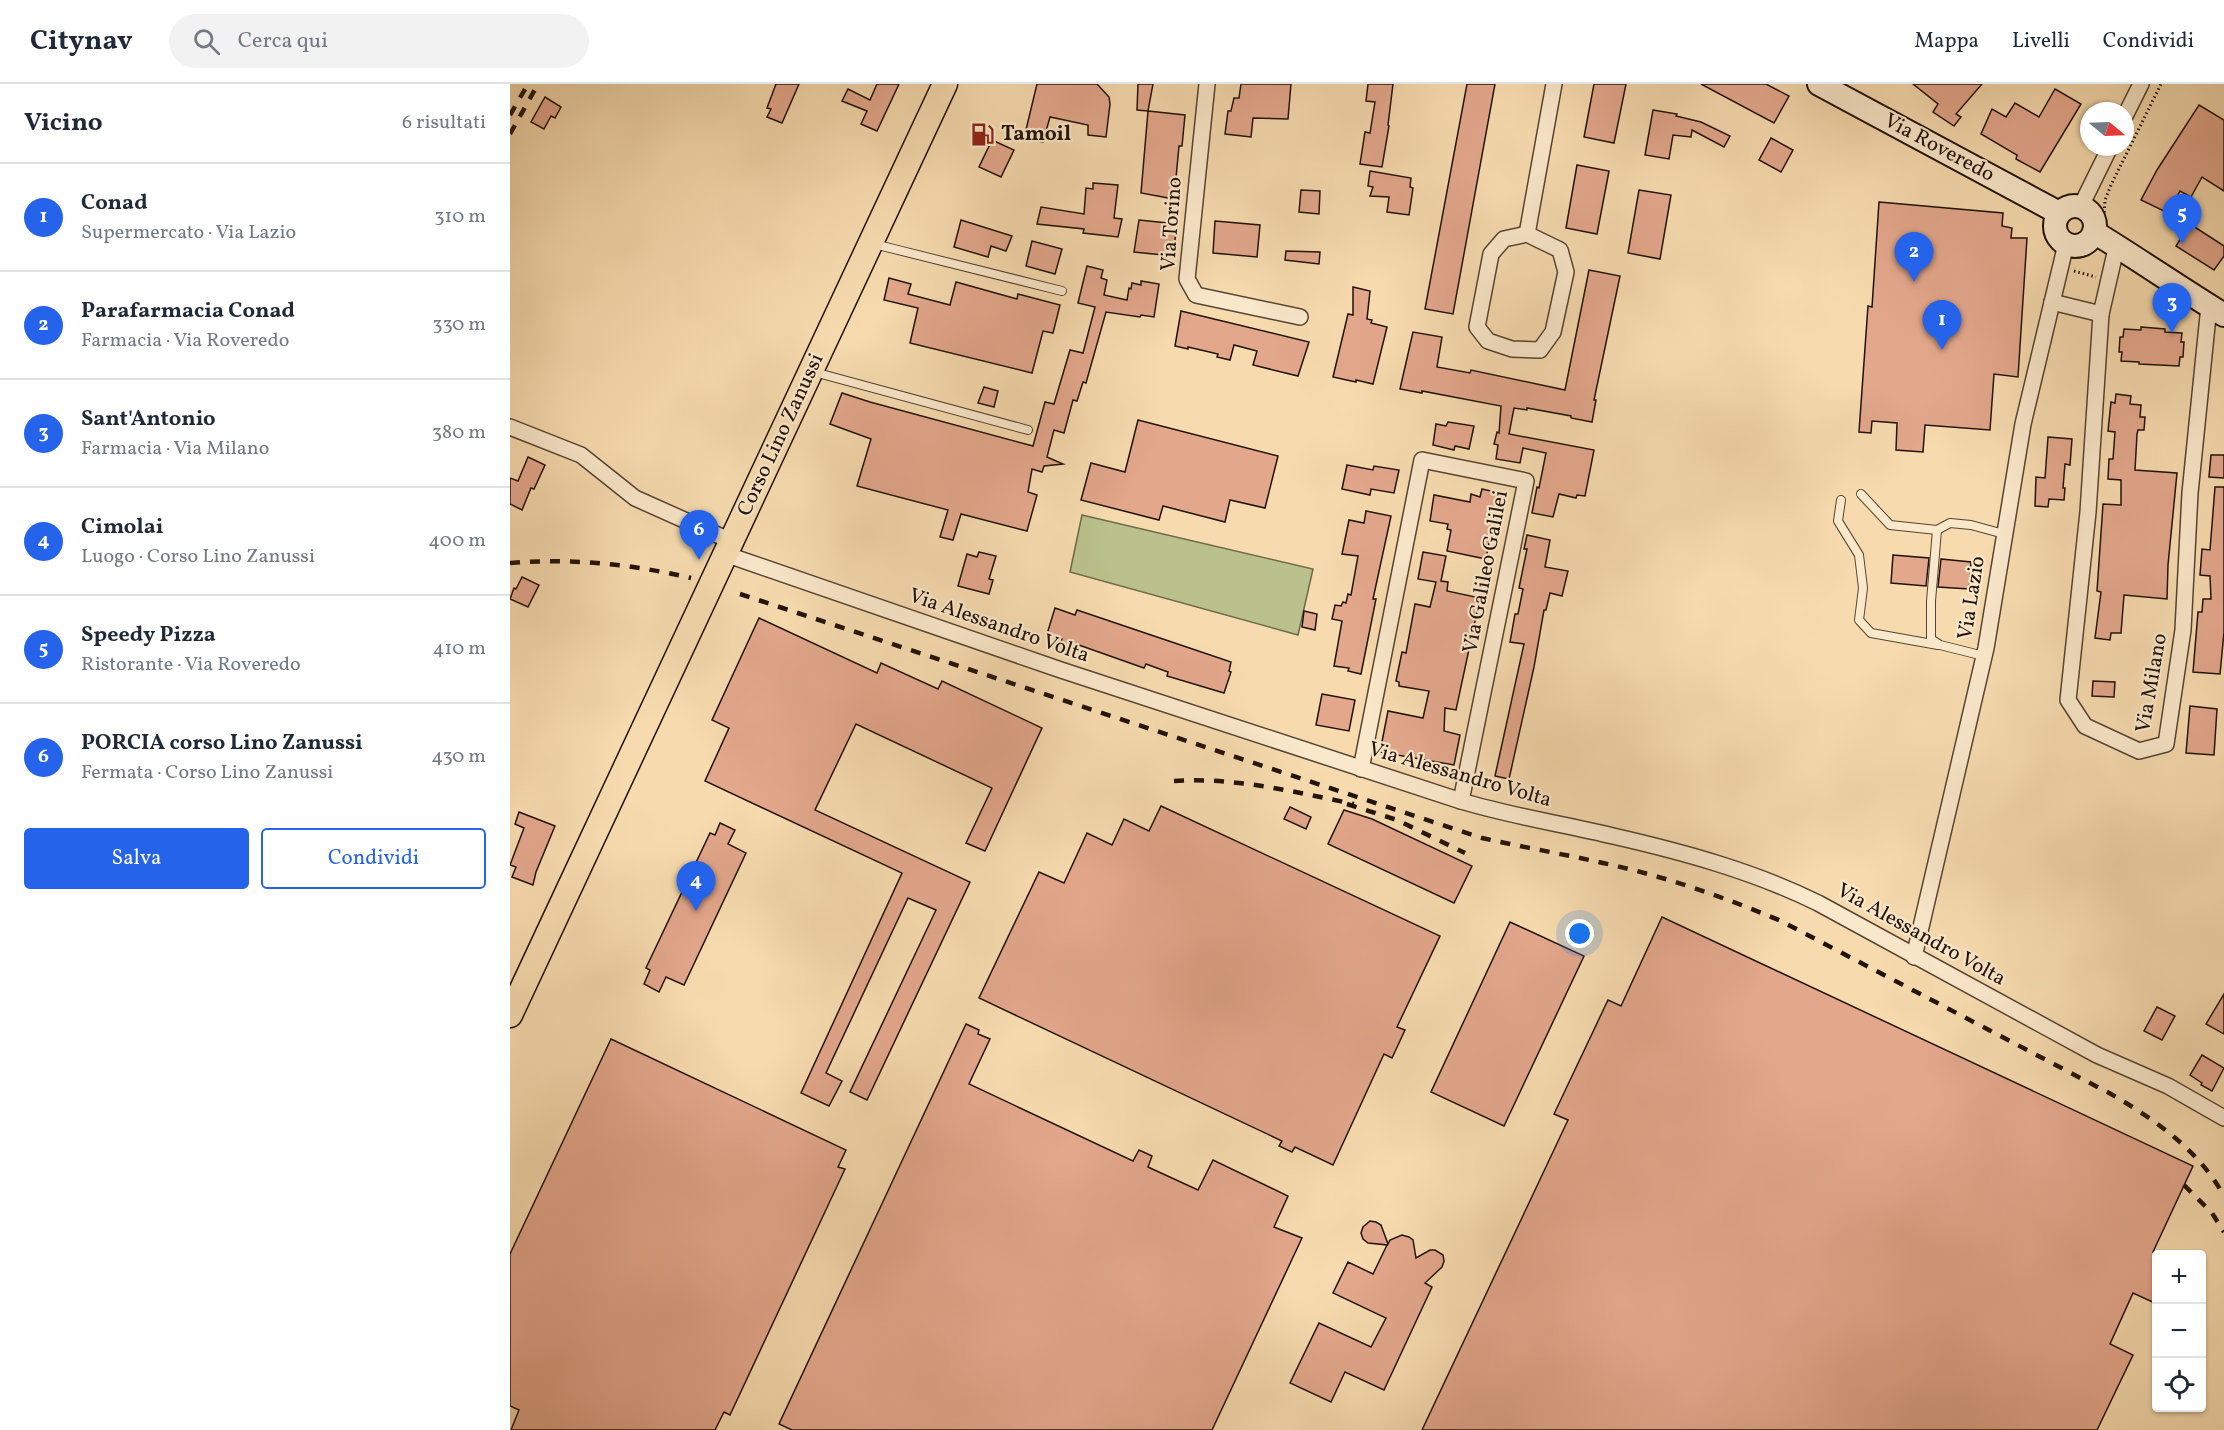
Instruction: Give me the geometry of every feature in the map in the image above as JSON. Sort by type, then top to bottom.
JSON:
[{"type":"main road","name":"Corso Lino Zanussi","points":[[510,1015],[945,84]]},
{"type":"main road","name":"Via Roveredo","points":[[1819,84],[2059,213]]},
{"type":"main road","points":[[2069,206],[2081,206],[2091,214],[2094,220],[2092,236],[2078,246],[2066,244],[2057,236],[2054,224],[2059,213],[2069,206]]},
{"type":"main road","points":[[2092,236],[2115,253],[2163,277],[2220,312]]},
{"type":"main road","points":[[2092,236],[2142,260],[2163,277]]},
{"type":"street","name":"Via Torino","points":[[1206,84],[1187,279],[1196,295],[1300,317]]},
{"type":"street","points":[[1527,234],[1554,84]]},
{"type":"street","points":[[2132,102],[2141,84]]},
{"type":"street","points":[[2081,206],[2106,156]]},
{"type":"street","points":[[1527,234],[1560,250],[1566,272],[1553,332],[1540,350],[1512,349],[1488,341],[1477,327],[1491,254],[1504,239],[1527,234]]},
{"type":"street","name":"Via Lazio","points":[[1914,957],[1984,656],[2023,424],[2066,244]]},
{"type":"street","name":"Via Milano","points":[[2115,253],[2101,314],[2088,512],[2068,700],[2085,726],[2139,751],[2166,744],[2183,630],[2190,493],[2220,312]]},
{"type":"street","points":[[2052,302],[2101,314]]},
{"type":"street","name":"Via Alessandro Volta","points":[[510,427],[581,455],[635,498],[728,547],[1061,670],[1501,813],[1683,853],[1788,888],[2097,1055],[2169,1086],[2224,1118]]},
{"type":"street","name":"Via Galileo Galilei","points":[[1360,769],[1422,460],[1526,481],[1461,801]]},
{"type":"lane","points":[[870,242],[1062,291]]},
{"type":"lane","points":[[812,371],[1028,430]]},
{"type":"lane","points":[[1861,494],[1890,525],[1937,530],[1950,523],[1971,525],[2004,534]]},
{"type":"lane","points":[[1841,500],[1838,521],[1859,555],[1863,588],[1859,620],[1871,633],[1940,645],[1984,656]]},
{"type":"lane","points":[[1937,530],[1931,601],[1931,639],[1940,645]]},
{"type":"path","points":[[2111,185],[2161,84]]},
{"type":"path","points":[[2060,267],[2102,279]]},
{"type":"green space","points":[[1082,515],[1313,569],[1298,635],[1070,572]]},
{"type":"building","points":[[776,84],[799,84],[782,123],[767,117],[771,109],[767,108]]},
{"type":"building","points":[[877,84],[899,84],[877,131],[861,124],[867,111],[842,101],[848,89],[870,100]]},
{"type":"building","points":[[1037,84],[1097,84],[1109,97],[1106,137],[1088,135],[1088,125],[1050,117],[1043,142],[1024,138]]},
{"type":"building","points":[[1138,84],[1153,84],[1148,111],[1137,110]]},
{"type":"building","points":[[1241,84],[1291,84],[1288,119],[1253,118],[1251,137],[1225,134],[1228,111],[1231,111],[1234,98],[1239,98]]},
{"type":"building","points":[[1368,84],[1393,84],[1382,167],[1360,164],[1365,132],[1370,133],[1375,102],[1366,101]]},
{"type":"building","points":[[1467,84],[1495,84],[1453,314],[1425,309]]},
{"type":"building","points":[[1594,84],[1626,84],[1614,143],[1584,137]]},
{"type":"building","points":[[1701,84],[1766,84],[1789,96],[1774,123]]},
{"type":"building","points":[[1913,84],[1982,84],[1956,114],[1961,117],[1954,126],[1933,112],[1938,104]]},
{"type":"building","points":[[2055,89],[2080,103],[2040,172],[2016,159],[2017,155],[1981,134],[1992,109],[2006,117],[2015,103],[2039,117]]},
{"type":"building","points":[[545,97],[561,107],[555,118],[551,116],[544,129],[531,122]]},
{"type":"building","points":[[2199,105],[2224,120],[2224,191],[2202,177],[2191,197],[2180,191],[2168,213],[2141,200],[2157,170]]},
{"type":"building","points":[[1653,110],[1677,114],[1676,116],[1701,122],[1730,136],[1724,147],[1692,130],[1691,137],[1673,135],[1669,159],[1645,155]]},
{"type":"building","points":[[1148,111],[1185,115],[1182,146],[1179,146],[1174,199],[1141,193]]},
{"type":"building","points":[[1771,138],[1793,150],[1781,172],[1759,160]]},
{"type":"building","points":[[992,140],[1014,150],[1001,177],[979,167]]},
{"type":"building","points":[[1577,165],[1609,171],[1597,234],[1566,228]]},
{"type":"building","points":[[1370,171],[1411,178],[1410,187],[1413,188],[1409,215],[1387,212],[1389,197],[1370,196],[1373,187],[1368,186]]},
{"type":"building","points":[[1093,183],[1118,185],[1114,218],[1122,219],[1118,237],[1083,233],[1084,229],[1037,224],[1041,207],[1084,214],[1086,188],[1093,189]]},
{"type":"building","points":[[1301,190],[1320,191],[1319,214],[1299,212]]},
{"type":"building","points":[[1639,190],[1671,195],[1660,259],[1628,253]]},
{"type":"building","points":[[1879,202],[2003,213],[2002,226],[2012,228],[2011,238],[2027,238],[2018,377],[1994,374],[1990,430],[1925,425],[1923,452],[1896,450],[1897,423],[1872,421],[1871,433],[1859,432],[1868,306],[1872,307]]},
{"type":"building","points":[[961,220],[1012,236],[1006,251],[991,246],[988,257],[954,247]]},
{"type":"building","points":[[1139,220],[1177,224],[1173,256],[1134,252]]},
{"type":"building","points":[[1215,221],[1260,225],[1257,257],[1213,253]]},
{"type":"building","points":[[2190,224],[2224,246],[2224,256],[2214,270],[2176,246]]},
{"type":"building","points":[[1032,241],[1062,249],[1055,274],[1026,266]]},
{"type":"building","points":[[1286,251],[1320,252],[1319,264],[1285,260]]},
{"type":"building","points":[[1087,266],[1103,270],[1101,278],[1107,280],[1104,295],[1127,300],[1132,283],[1141,285],[1141,281],[1159,284],[1154,317],[1106,312],[1086,383],[1083,382],[1077,401],[1073,400],[1064,433],[1054,430],[1047,457],[1063,464],[1044,466],[1042,472],[1032,469],[1028,492],[1037,495],[1027,531],[961,514],[953,540],[940,537],[948,510],[857,486],[871,439],[830,424],[842,393],[1033,446],[1045,402],[1054,404],[1070,350],[1083,353],[1095,307],[1078,303]]},
{"type":"building","points":[[1589,270],[1620,276],[1594,400],[1596,400],[1592,422],[1527,408],[1527,410],[1514,408],[1509,434],[1594,450],[1585,496],[1577,495],[1576,498],[1559,494],[1553,517],[1532,513],[1546,453],[1523,448],[1520,463],[1496,459],[1498,445],[1494,444],[1497,432],[1499,433],[1501,406],[1400,389],[1413,332],[1442,337],[1437,367],[1470,373],[1471,370],[1565,390]]},
{"type":"building","points":[[889,278],[911,284],[908,294],[950,305],[956,282],[1017,299],[1018,294],[1060,305],[1053,333],[1043,331],[1032,373],[910,343],[918,308],[884,300]]},
{"type":"building","points":[[1353,287],[1370,291],[1367,319],[1372,320],[1371,323],[1387,327],[1373,384],[1333,377],[1348,314],[1353,315]]},
{"type":"building","points":[[1181,311],[1309,342],[1298,376],[1253,365],[1257,351],[1234,345],[1230,360],[1217,357],[1218,354],[1175,346]]},
{"type":"building","points":[[2141,327],[2182,333],[2183,357],[2180,357],[2179,366],[2121,361],[2120,337],[2123,337],[2124,329],[2141,330]]},
{"type":"building","points":[[984,387],[998,391],[994,407],[978,403]]},
{"type":"building","points":[[2116,394],[2131,396],[2130,404],[2141,405],[2140,417],[2145,417],[2144,430],[2138,430],[2137,434],[2135,470],[2177,473],[2167,599],[2124,595],[2121,633],[2111,633],[2110,640],[2095,638],[2101,592],[2097,591],[2103,504],[2121,505],[2121,480],[2108,479],[2109,459],[2113,459],[2115,432],[2108,431],[2111,402],[2115,403]]},
{"type":"building","points":[[1138,420],[1278,456],[1265,508],[1230,500],[1225,522],[1163,506],[1159,520],[1081,500],[1091,463],[1125,472]]},
{"type":"building","points":[[1448,422],[1474,426],[1469,449],[1455,446],[1454,450],[1433,445],[1436,424],[1446,426]]},
{"type":"building","points":[[2048,437],[2072,439],[2070,465],[2065,464],[2064,500],[2049,499],[2048,507],[2035,506],[2036,477],[2045,478]]},
{"type":"building","points":[[2211,455],[2224,455],[2224,478],[2209,477]]},
{"type":"building","points":[[528,457],[545,465],[534,489],[531,488],[522,510],[510,504],[510,478],[518,481]]},
{"type":"building","points":[[1347,465],[1373,470],[1374,466],[1399,470],[1394,493],[1371,489],[1370,495],[1342,489]]},
{"type":"building","points":[[2215,487],[2224,487],[2224,632],[2220,674],[2193,672],[2198,612],[2202,612],[2203,599],[2211,599],[2210,576],[2200,575],[2202,549],[2210,550]]},
{"type":"building","points":[[1482,489],[1500,493],[1494,533],[1491,532],[1486,559],[1447,551],[1451,530],[1447,529],[1448,524],[1430,521],[1434,495],[1470,502],[1471,494],[1480,497]]},
{"type":"building","points":[[1366,511],[1391,516],[1373,599],[1376,599],[1361,674],[1348,671],[1349,668],[1334,666],[1342,621],[1332,619],[1335,605],[1341,606],[1343,602],[1346,603],[1348,594],[1351,595],[1358,556],[1342,554],[1349,520],[1364,523]]},
{"type":"building","points":[[1527,535],[1550,540],[1545,567],[1568,571],[1562,596],[1550,593],[1546,610],[1544,610],[1509,779],[1495,776],[1524,644],[1510,642],[1515,614],[1518,614],[1523,589],[1519,588],[1527,549],[1524,549]]},
{"type":"building","points":[[979,552],[996,556],[989,579],[993,580],[989,594],[958,586],[967,554],[977,557]]},
{"type":"building","points":[[1423,552],[1446,556],[1441,581],[1448,582],[1447,591],[1480,598],[1456,710],[1445,708],[1444,731],[1460,735],[1454,765],[1380,752],[1388,711],[1423,718],[1429,691],[1399,686],[1399,682],[1396,681],[1402,652],[1406,653],[1415,604],[1430,607],[1436,582],[1418,579]]},
{"type":"building","points":[[1893,555],[1929,558],[1926,586],[1891,583]]},
{"type":"building","points":[[1941,559],[1971,562],[1969,589],[1938,587]]},
{"type":"building","points":[[522,577],[539,585],[528,607],[510,599]]},
{"type":"building","points":[[1055,608],[1075,615],[1077,610],[1231,662],[1229,671],[1231,672],[1224,693],[1167,676],[1168,672],[1146,664],[1144,668],[1076,644],[1072,654],[1058,649],[1062,639],[1047,634]]},
{"type":"building","points":[[1304,611],[1317,614],[1315,630],[1302,627]]},
{"type":"building","points":[[759,618],[877,673],[881,663],[938,689],[942,681],[1042,728],[985,851],[966,843],[992,788],[856,724],[815,810],[970,882],[867,1100],[850,1092],[936,910],[908,898],[826,1073],[842,1081],[829,1106],[801,1093],[902,873],[705,781],[729,728],[712,720]]},
{"type":"building","points":[[2093,681],[2115,682],[2114,697],[2092,696]]},
{"type":"building","points":[[1322,694],[1355,700],[1349,731],[1316,725]]},
{"type":"building","points":[[2190,706],[2217,709],[2214,755],[2186,753]]},
{"type":"building","points":[[1161,806],[1440,936],[1397,1027],[1405,1030],[1392,1058],[1384,1054],[1333,1165],[1295,1147],[1292,1152],[1279,1146],[1282,1141],[979,998],[1039,872],[1064,883],[1087,833],[1112,845],[1124,819],[1149,831]]},
{"type":"building","points":[[1290,807],[1311,817],[1306,829],[1284,819]]},
{"type":"building","points":[[1344,810],[1372,819],[1472,866],[1454,903],[1328,844]]},
{"type":"building","points":[[519,812],[555,826],[533,885],[512,877],[516,867],[510,865],[524,828],[515,824]]},
{"type":"building","points":[[720,823],[735,830],[728,844],[746,853],[684,985],[666,977],[659,992],[644,984],[650,970],[646,968],[710,833],[715,835]]},
{"type":"building","points":[[1662,917],[2193,1166],[2152,1250],[2152,1302],[2133,1293],[2110,1344],[2133,1355],[2097,1430],[1422,1430],[1568,1120],[1554,1114],[1608,1000],[1621,1006]]},
{"type":"building","points":[[1510,922],[1584,956],[1504,1126],[1431,1092]]},
{"type":"building","points":[[2224,994],[2224,1034],[2206,1024]]},
{"type":"building","points":[[2157,1007],[2175,1016],[2162,1040],[2144,1031]]},
{"type":"building","points":[[966,1024],[979,1030],[978,1034],[990,1039],[969,1084],[1133,1161],[1139,1150],[1152,1156],[1148,1167],[1198,1190],[1213,1160],[1288,1196],[1274,1227],[1302,1238],[1212,1430],[792,1430],[779,1424]]},
{"type":"building","points":[[611,1039],[846,1150],[838,1167],[845,1169],[730,1415],[724,1412],[715,1430],[511,1430],[519,1410],[510,1406],[510,1254]]},
{"type":"building","points":[[2202,1055],[2224,1068],[2212,1091],[2190,1075]]},
{"type":"building","points":[[1370,1221],[1381,1225],[1388,1244],[1390,1240],[1402,1235],[1409,1237],[1413,1240],[1416,1258],[1430,1250],[1435,1250],[1443,1255],[1444,1261],[1442,1267],[1425,1283],[1432,1287],[1384,1390],[1345,1372],[1331,1402],[1290,1383],[1319,1323],[1371,1347],[1386,1318],[1333,1293],[1348,1262],[1373,1274],[1387,1245],[1368,1243],[1363,1239],[1361,1233],[1363,1227]]},
{"type":"railway","points":[[510,115],[528,84]]},
{"type":"railway","points":[[510,134],[538,84]]},
{"type":"railway","points":[[510,563],[556,561],[601,563],[691,578]]},
{"type":"railway","points":[[740,594],[1482,838],[1649,874],[1759,912],[1781,921],[2111,1094],[2159,1125],[2189,1150],[2214,1179],[2224,1196]]},
{"type":"railway","points":[[1174,781],[1242,783],[1354,804]]},
{"type":"railway","points":[[1347,804],[1397,820],[1465,853]]},
{"type":"railway","points":[[2184,1185],[2212,1213],[2224,1232]]},
{"type":"place","name":"Tamoil","points":[[983,134]]},
{"type":"place","name":"Speedy Pizza","points":[[2182,244]]},
{"type":"place","name":"Parafarmacia Conad","points":[[1914,282]]},
{"type":"place","name":"Sant'Antonio","points":[[2172,333]]},
{"type":"place","name":"Conad","points":[[1942,350]]},
{"type":"place","name":"PORCIA corso Lino Zanussi","points":[[699,560]]},
{"type":"place","name":"Cimolai","points":[[696,911]]}]
